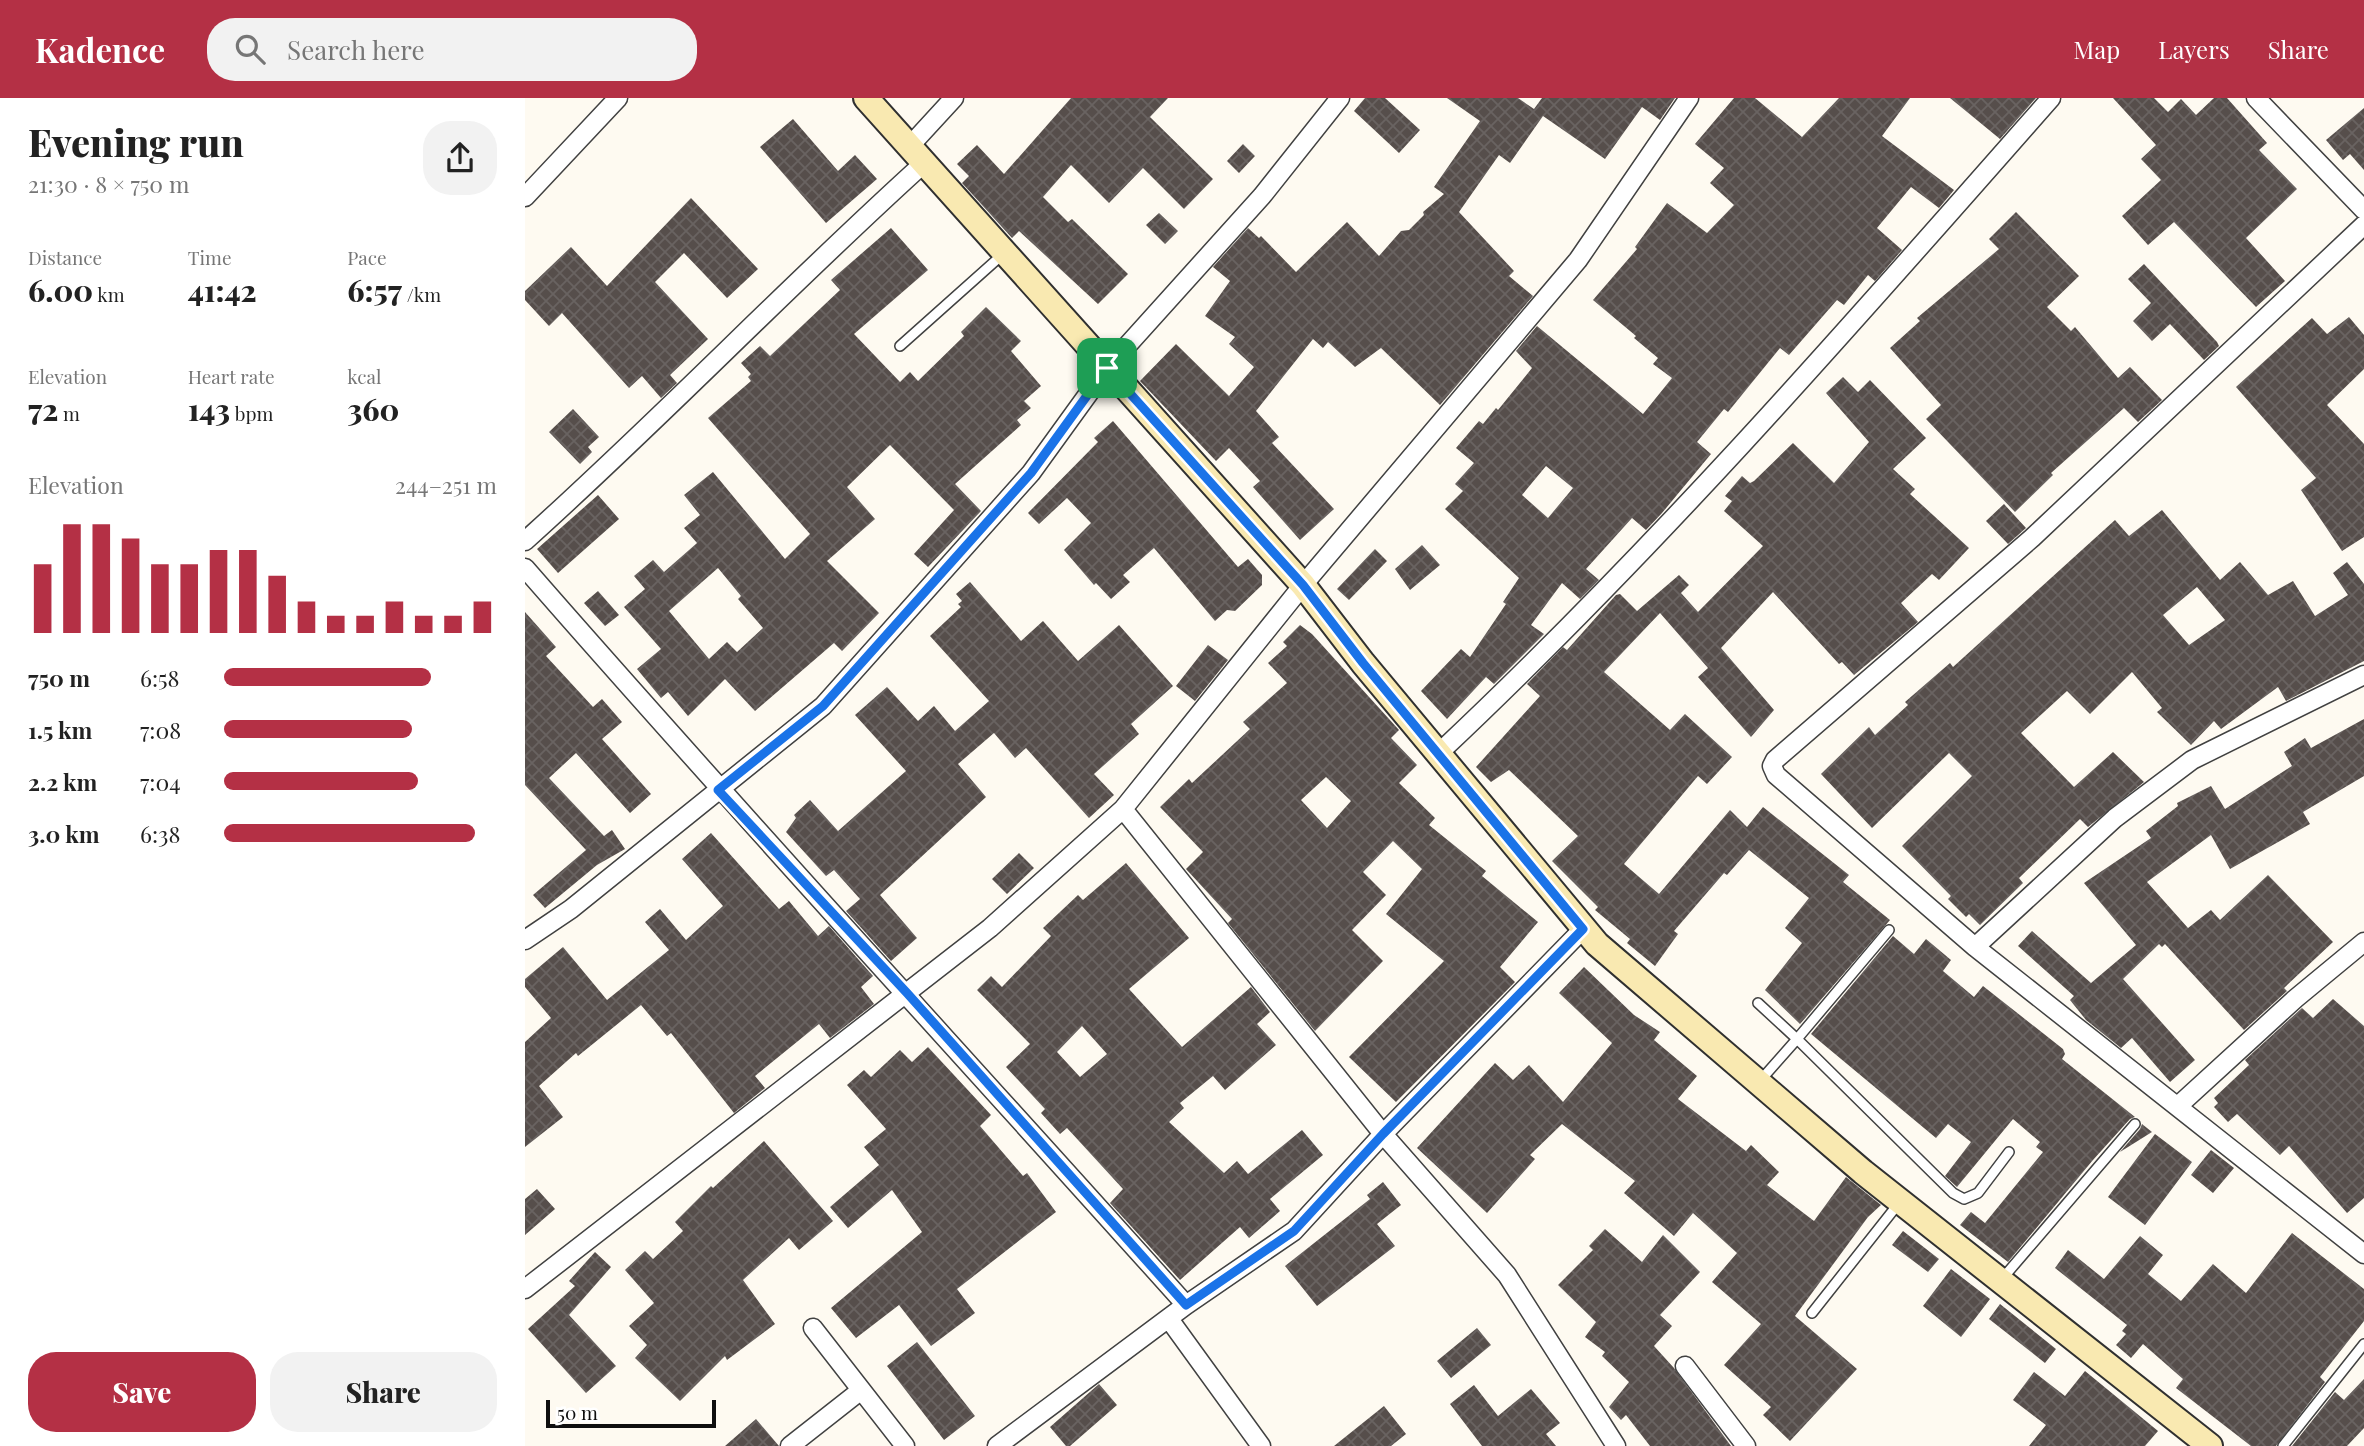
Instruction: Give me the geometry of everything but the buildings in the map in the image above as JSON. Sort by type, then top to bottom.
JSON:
[{"type":"street","points":[[525,197],[618,98]]},
{"type":"street","points":[[866,98],[1303,585],[1363,663],[1440,752],[1583,929],[1758,1084],[1900,1202],[2210,1446]]},
{"type":"street","points":[[525,541],[614,462],[860,220],[916,156],[954,98]]},
{"type":"street","points":[[525,940],[571,909],[832,696],[1031,473],[1107,368],[1262,196],[1340,98]]},
{"type":"street","points":[[525,1289],[990,928],[1123,809],[1303,585],[1578,260],[1689,98]]},
{"type":"street","points":[[1440,752],[1508,687],[1766,419],[2051,98]]},
{"type":"street","points":[[2256,98],[2364,210]]},
{"type":"street","points":[[2364,225],[2032,538],[1775,760],[1772,766],[1776,775],[1975,947],[2364,1254]]},
{"type":"street","points":[[525,568],[718,790],[907,993],[1186,1305]]},
{"type":"street","points":[[1975,947],[2115,818],[2192,760],[2364,675]]},
{"type":"street","points":[[1123,809],[1383,1134],[1507,1275],[1616,1446]]},
{"type":"street","points":[[997,1446],[1186,1305],[1294,1231],[1383,1134],[1583,929]]},
{"type":"street","points":[[2178,1106],[2295,999],[2364,942]]},
{"type":"street","points":[[1169,1319],[1261,1446]]},
{"type":"street","points":[[813,1328],[905,1446]]},
{"type":"street","points":[[1685,1366],[1746,1446]]},
{"type":"street","points":[[790,1446],[860,1391]]},
{"type":"lane","points":[[900,346],[1004,254]]},
{"type":"lane","points":[[1758,1084],[1889,930]]},
{"type":"lane","points":[[1758,1003],[1953,1193],[1963,1199],[1977,1193],[2009,1152]]},
{"type":"lane","points":[[2000,1281],[2015,1267],[2135,1124]]},
{"type":"lane","points":[[1812,1313],[1900,1202]]},
{"type":"lane","points":[[2283,1446],[2364,1344]]},
{"type":"route","points":[[1107,368],[1303,585],[1363,663],[1440,752],[1583,929],[1383,1134],[1294,1231],[1186,1305],[907,993],[718,790],[823,706],[942,576],[1031,473],[1107,368]]}]
